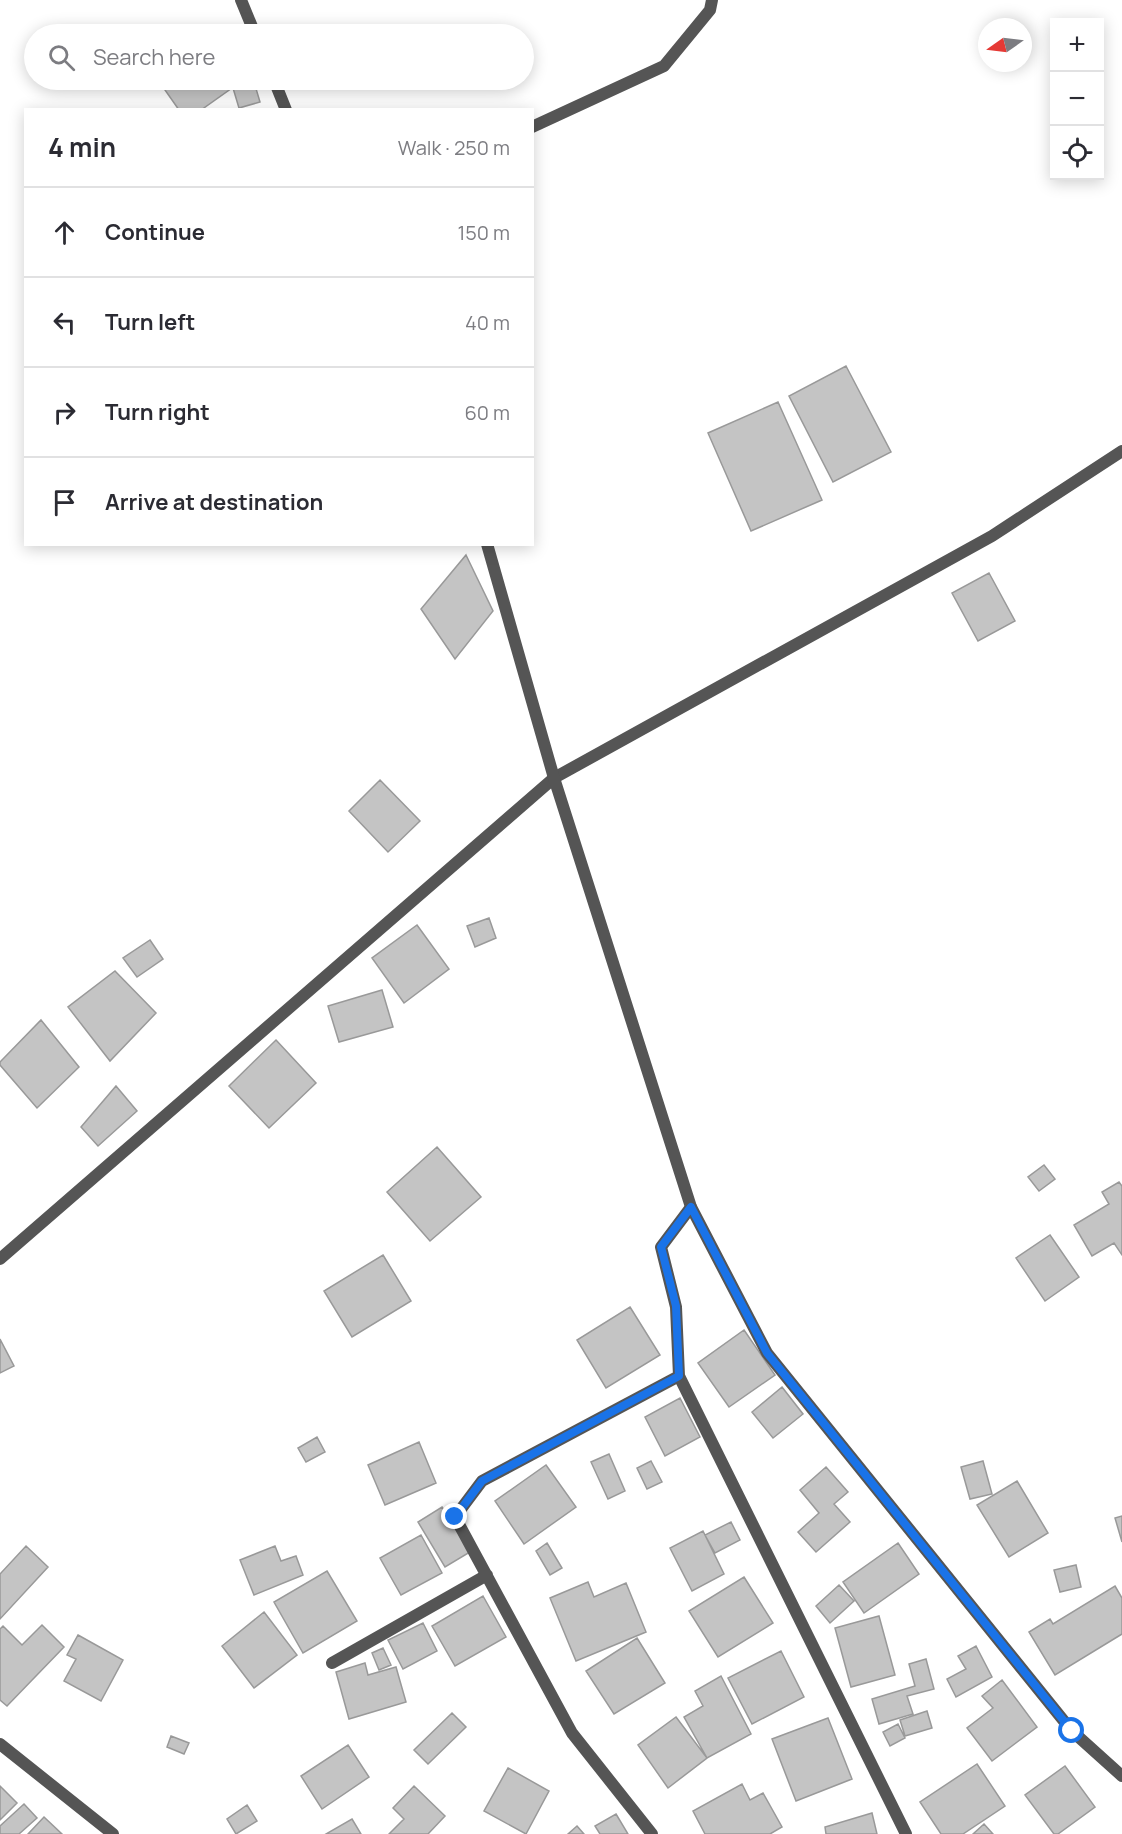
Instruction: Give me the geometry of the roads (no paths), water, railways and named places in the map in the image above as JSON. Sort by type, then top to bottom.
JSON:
[{"type":"street","points":[[241,0],[251,24]]},
{"type":"street","points":[[534,126],[664,66],[710,10],[712,0]]},
{"type":"street","points":[[278,90],[285,108]]},
{"type":"street","points":[[0,1259],[554,778],[992,536],[1122,451]]},
{"type":"street","points":[[488,546],[554,778],[691,1207],[767,1353],[1072,1731],[1122,1776]]},
{"type":"street","points":[[691,1207],[661,1247],[676,1306],[679,1376],[906,1834]]},
{"type":"street","points":[[651,1834],[572,1733],[455,1517],[482,1481],[679,1376]]},
{"type":"street","points":[[332,1663],[487,1575]]},
{"type":"street","points":[[0,1744],[113,1834]]}]
